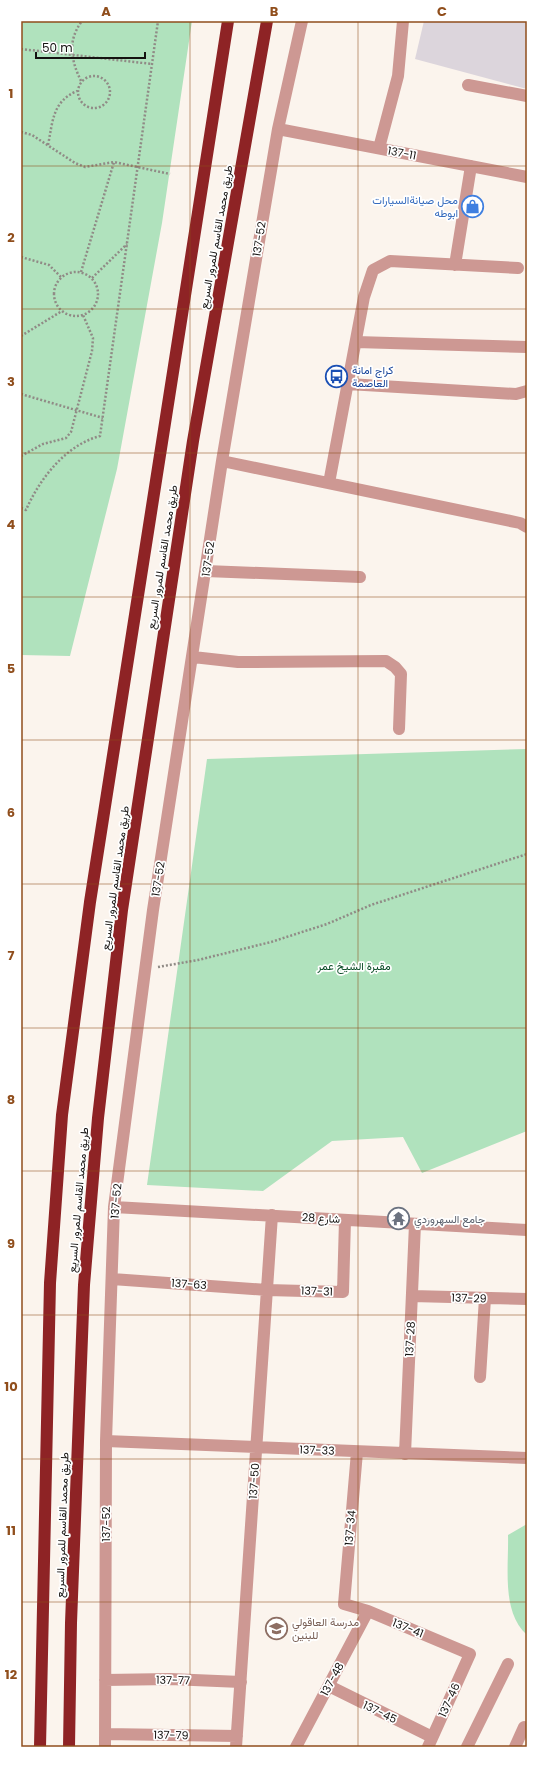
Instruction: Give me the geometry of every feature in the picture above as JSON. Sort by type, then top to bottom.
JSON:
[{"type":"highway","name":"طريق محمد القاسم للمرور السريع","points":[[40,1747],[50,1283],[62,1115],[90,902],[228,21]]},
{"type":"highway","name":"طريق محمد القاسم للمرور السريع","points":[[69,1747],[71,1623],[84,1285],[98,1118],[122,910],[174,566],[195,434],[267,25]]},
{"type":"street","name":"137-52","points":[[105,1747],[106,1441],[114,1206],[145,969],[222,461],[278,129],[302,21]]},
{"type":"street","points":[[379,148],[398,76],[403,21]]},
{"type":"street","points":[[468,85],[527,96]]},
{"type":"street","name":"137-11","points":[[278,129],[527,177]]},
{"type":"street","points":[[455,264],[471,166]]},
{"type":"street","points":[[329,483],[364,297],[373,270],[390,261],[518,268]]},
{"type":"street","points":[[356,342],[527,347]]},
{"type":"street","points":[[348,384],[516,394],[527,391]]},
{"type":"street","points":[[222,461],[520,523],[527,527]]},
{"type":"street","points":[[206,571],[360,577]]},
{"type":"street","points":[[193,657],[238,662],[386,661],[395,667],[401,674],[399,729]]},
{"type":"street","name":"شارع 28","points":[[114,1206],[527,1230]]},
{"type":"street","name":"137-50","points":[[237,1742],[272,1215]]},
{"type":"street","name":"137-31","points":[[267,1290],[343,1292],[345,1220]]},
{"type":"street","name":"137-28","points":[[405,1454],[415,1224]]},
{"type":"street","name":"137-63","points":[[112,1279],[267,1290]]},
{"type":"street","name":"137-29","points":[[412,1296],[527,1299]]},
{"type":"street","points":[[480,1377],[485,1298]]},
{"type":"street","name":"137-33","points":[[106,1441],[527,1458]]},
{"type":"street","name":"137-34","points":[[344,1604],[357,1452]]},
{"type":"street","name":"137-41","points":[[344,1604],[368,1611],[470,1654]]},
{"type":"street","name":"137-48","points":[[296,1747],[368,1611]]},
{"type":"street","name":"137-46","points":[[430,1742],[470,1654]]},
{"type":"street","points":[[467,1747],[508,1664]]},
{"type":"street","name":"137-77","points":[[105,1680],[170,1679],[241,1682]]},
{"type":"street","name":"137-45","points":[[329,1686],[430,1742]]},
{"type":"street","points":[[515,1747],[525,1728]]},
{"type":"street","name":"137-79","points":[[105,1734],[237,1742]]},
{"type":"path","points":[[81,80],[73,65],[71,54],[72,39],[82,21]]},
{"type":"path","points":[[21,508],[26,510],[34,491],[70,451],[83,441],[100,436],[158,21]]},
{"type":"path","points":[[21,49],[152,64]]},
{"type":"path","points":[[91,75],[102,77],[109,85],[110,96],[104,105],[89,108],[80,101],[77,91],[81,80],[91,75]]},
{"type":"path","points":[[48,145],[56,108],[61,100],[77,91]]},
{"type":"path","points":[[21,132],[32,135],[75,163],[85,167],[114,162],[170,174]]},
{"type":"path","points":[[81,272],[114,162]]},
{"type":"path","points":[[92,278],[127,244]]},
{"type":"path","points":[[21,257],[49,264],[61,277]]},
{"type":"path","points":[[72,272],[81,272],[92,278],[96,284],[98,299],[90,312],[76,316],[62,311],[57,306],[53,292],[55,284],[61,277],[72,272]]},
{"type":"path","points":[[21,336],[62,311]]},
{"type":"path","points":[[21,456],[43,444],[66,438],[71,432],[92,351],[93,338],[83,315]]},
{"type":"path","points":[[21,394],[103,418]]},
{"type":"path","points":[[145,969],[198,960],[271,942],[326,924],[371,905],[527,854]]},
{"type":"green space","points":[[21,21],[192,21],[162,223],[117,469],[70,656],[21,655]]},
{"type":"green space","name":"مقبرة الشيخ عمر","points":[[527,749],[527,1131],[422,1173],[403,1137],[332,1141],[263,1191],[147,1185],[207,759]]},
{"type":"green space","points":[[527,1524],[527,1635],[513,1614],[510,1601],[508,1588],[508,1535]]},
{"type":"building","points":[[424,21],[527,21],[527,89],[415,59]]},
{"type":"place","name":"محل صيانةالسيارات ابوطه","points":[[473,206]]},
{"type":"place","name":"كراج امانة العاصمة","points":[[337,376]]},
{"type":"place","name":"جامع السهروردي","points":[[398,1219]]},
{"type":"place","name":"مدرسة العاقولي للبنين","points":[[277,1628]]}]
